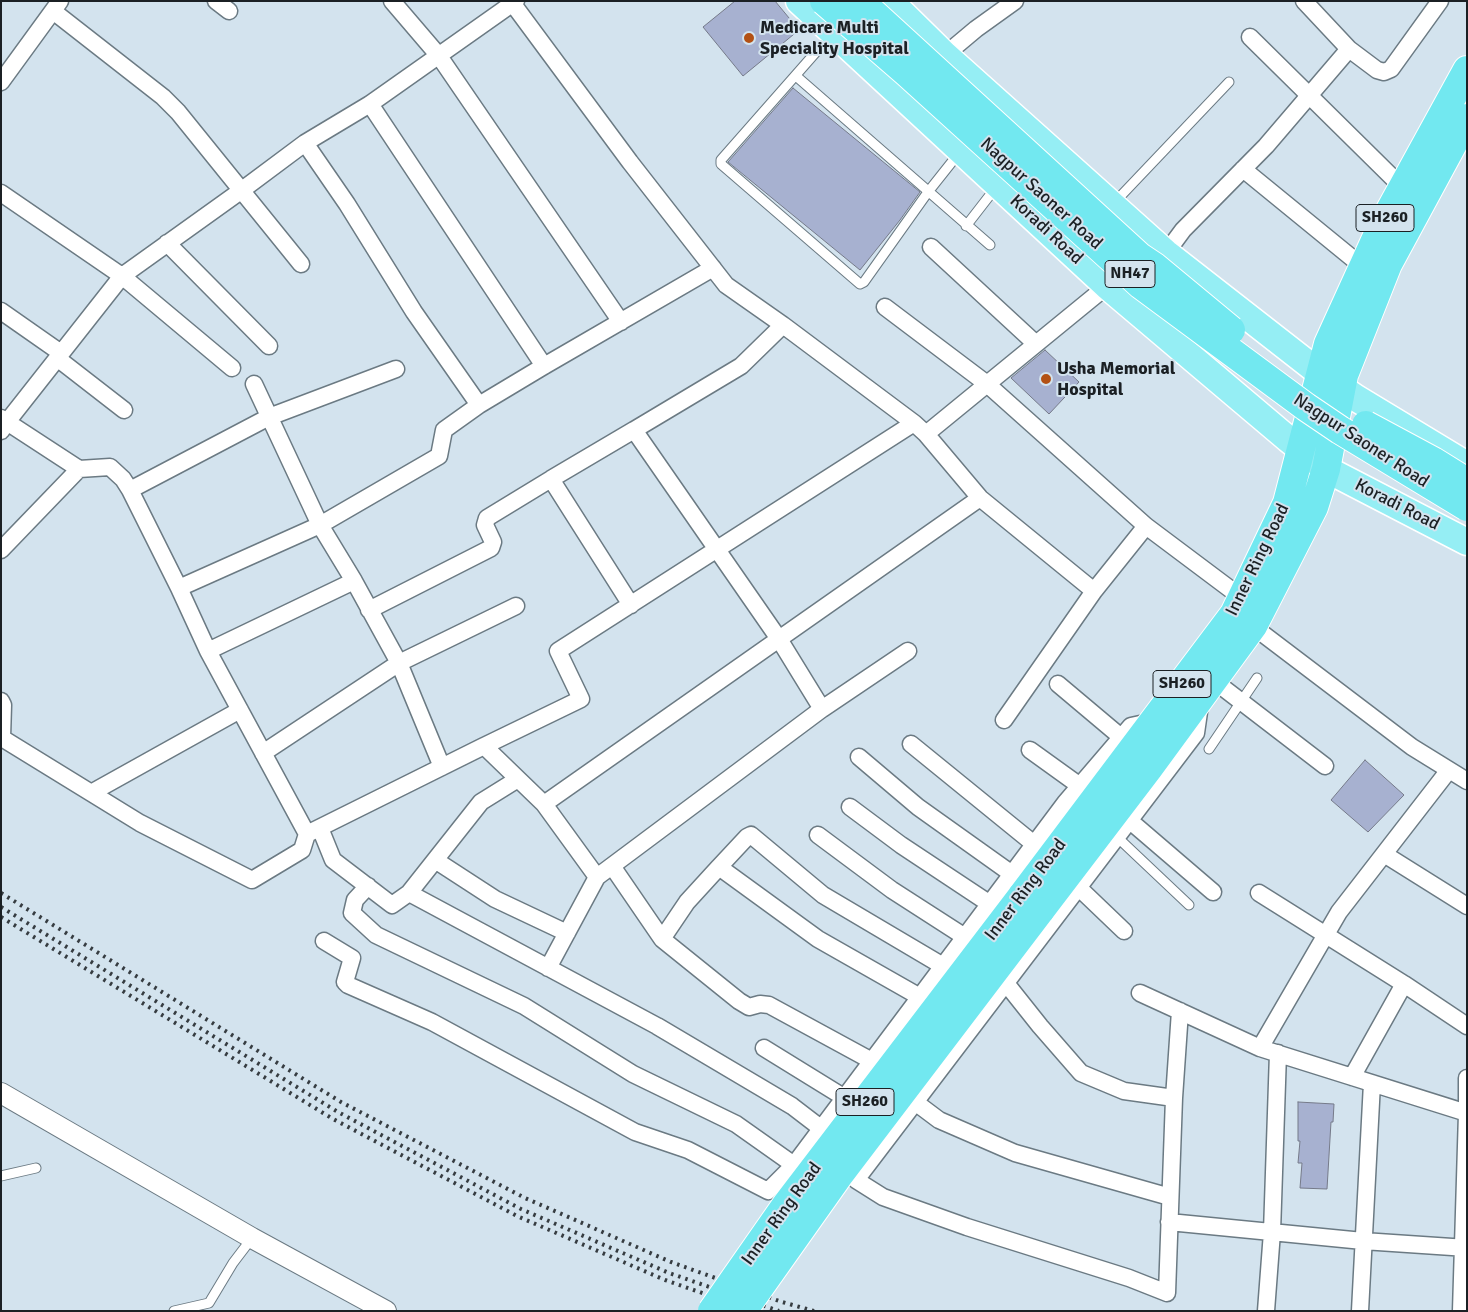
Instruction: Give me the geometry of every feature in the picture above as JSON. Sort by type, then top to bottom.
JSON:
[{"type":"highway","name":"Nagpur Saoner Road","points":[[824,1],[1142,285],[1306,407],[1340,430],[1467,507]]},
{"type":"highway","name":"Nagpur Saoner Road","points":[[860,1],[1140,257],[1155,267],[1244,340],[1288,374],[1354,418],[1391,440],[1434,461],[1467,482]]},
{"type":"highway","name":"SH260","points":[[1326,469],[1331,381],[1328,344],[1402,187],[1467,70]]},
{"type":"highway","name":"SH260","points":[[1301,450],[1331,381],[1344,375],[1388,264],[1467,118]]},
{"type":"highway","name":"Inner Ring Road","points":[[743,1311],[840,1174],[1024,894],[1207,688],[1243,613],[1287,503],[1301,450]]},
{"type":"highway","name":"Inner Ring Road","points":[[712,1311],[786,1205],[1154,721],[1243,613],[1314,508],[1326,469]]},
{"type":"main road","name":"Koradi Road","points":[[799,1],[1100,279],[1301,450]]},
{"type":"main road","points":[[890,1],[945,55],[1166,253],[1331,381],[1467,465]]},
{"type":"main road","points":[[1100,279],[1120,212]]},
{"type":"main road","points":[[1356,484],[1384,414]]},
{"type":"main road","name":"NH47","points":[[1301,450],[1326,469]]},
{"type":"main road","name":"Koradi Road","points":[[1326,469],[1467,542]]},
{"type":"street","points":[[216,1],[229,11]]},
{"type":"street","points":[[392,1],[439,56],[621,322]]},
{"type":"street","points":[[945,55],[976,29],[1015,1]]},
{"type":"street","points":[[1304,1],[1349,49],[1377,70],[1384,72],[1391,70],[1440,1]]},
{"type":"street","points":[[518,779],[481,802],[409,893],[392,905],[333,860],[263,753],[208,651],[130,490],[122,479],[110,467],[79,470],[3,423],[122,276],[305,143],[370,104],[514,2],[630,162],[726,285],[914,423],[926,434],[980,498],[1094,590]]},
{"type":"street","points":[[1,82],[57,6],[178,112],[301,264]]},
{"type":"street","points":[[1250,37],[1402,187]]},
{"type":"street","points":[[1166,253],[1183,230],[1266,146],[1349,49]]},
{"type":"street","points":[[370,104],[544,366]]},
{"type":"street","points":[[305,143],[348,204],[414,312],[479,405]]},
{"type":"street","points":[[1243,170],[1363,267]]},
{"type":"street","points":[[1,193],[122,276],[232,368]]},
{"type":"street","points":[[168,243],[269,346]]},
{"type":"street","points":[[932,247],[1036,344]]},
{"type":"street","points":[[179,588],[320,525],[439,456],[444,430],[479,405],[713,268]]},
{"type":"street","points":[[926,434],[1036,344],[1100,279]]},
{"type":"street","points":[[885,307],[987,384],[1243,613],[1412,747],[1467,781]]},
{"type":"street","points":[[1,311],[124,410]]},
{"type":"street","points":[[370,610],[491,548],[493,542],[484,525],[487,518],[741,366],[783,325]]},
{"type":"street","points":[[130,490],[269,417],[396,369]]},
{"type":"street","points":[[254,384],[320,525],[354,581],[399,663],[442,767]]},
{"type":"street","points":[[1,701],[3,705],[2,738],[140,823],[252,880],[302,850],[314,831],[581,699],[558,651],[914,423]]},
{"type":"street","points":[[634,430],[779,639],[822,710]]},
{"type":"street","points":[[1,550],[79,470]]},
{"type":"street","points":[[551,479],[630,605]]},
{"type":"street","points":[[544,804],[980,498]]},
{"type":"street","points":[[1004,720],[1094,590],[1146,526]]},
{"type":"street","points":[[208,651],[354,581]]},
{"type":"street","points":[[263,753],[399,663],[516,606]]},
{"type":"street","points":[[548,968],[597,877],[822,710],[908,651]]},
{"type":"street","points":[[1058,684],[1122,737]]},
{"type":"street","points":[[1180,1011],[1174,1098],[1166,1293],[1129,1278],[967,1227],[883,1197],[856,1180],[1196,733],[1207,688],[1240,701],[1325,766]]},
{"type":"street","points":[[92,793],[240,710]]},
{"type":"street","points":[[1024,894],[1034,844],[1131,726],[1154,721]]},
{"type":"street","points":[[911,744],[1034,844]]},
{"type":"street","points":[[484,746],[544,804],[597,877]]},
{"type":"street","points":[[1030,750],[1080,786]]},
{"type":"street","points":[[859,757],[1024,894]]},
{"type":"street","points":[[1260,1048],[1339,912],[1449,770]]},
{"type":"street","points":[[850,807],[901,845],[990,904]]},
{"type":"street","points":[[1129,820],[1212,892]]},
{"type":"street","points":[[662,939],[687,902],[747,837],[751,835],[823,896],[943,966]]},
{"type":"street","points":[[818,835],[892,890],[965,937]]},
{"type":"street","points":[[1384,854],[1467,906]]},
{"type":"street","points":[[435,860],[495,899],[567,933]]},
{"type":"street","points":[[612,866],[662,939],[739,1001],[749,1007],[760,1004],[769,1005],[872,1061]]},
{"type":"street","points":[[719,867],[818,939],[920,997]]},
{"type":"street","points":[[368,886],[355,900],[352,913],[376,935],[524,1006],[632,1074],[736,1124],[794,1165]]},
{"type":"street","points":[[1078,887],[1124,931]]},
{"type":"street","points":[[409,893],[657,1026],[792,1106],[822,1129]]},
{"type":"street","points":[[1259,893],[1467,1026]]},
{"type":"street","points":[[324,941],[352,958],[346,982],[348,985],[432,1022],[635,1132],[688,1150],[768,1191],[794,1165],[822,1129],[990,904],[1024,894]]},
{"type":"street","points":[[1005,982],[1081,1073],[1124,1091],[1174,1098]]},
{"type":"street","points":[[1352,1077],[1404,984]]},
{"type":"street","points":[[1140,993],[1260,1048],[1467,1113]]},
{"type":"street","points":[[764,1048],[845,1098]]},
{"type":"street","points":[[1266,1311],[1272,1232],[1278,1053]]},
{"type":"street","points":[[1461,1311],[1465,1248],[1467,1078]]},
{"type":"street","points":[[1360,1311],[1372,1083]]},
{"type":"street","points":[[1,1093],[252,1238],[386,1311]]},
{"type":"street","points":[[915,1102],[939,1120],[1015,1153],[1170,1197]]},
{"type":"street","points":[[1169,1222],[1363,1241],[1465,1248]]},
{"type":"lane","points":[[834,32],[721,160],[721,164],[860,284],[864,282],[928,192],[961,151]]},
{"type":"lane","points":[[796,76],[990,245]]},
{"type":"lane","points":[[1120,212],[1229,82]]},
{"type":"lane","points":[[966,226],[998,185]]},
{"type":"lane","points":[[1209,749],[1257,678]]},
{"type":"lane","points":[[1116,836],[1189,905]]},
{"type":"lane","points":[[1,1176],[36,1168]]},
{"type":"lane","points":[[174,1311],[211,1307],[233,1263],[252,1238]]},
{"type":"building","points":[[735,1],[775,1],[799,30],[743,76],[703,27]]},
{"type":"building","points":[[793,88],[920,192],[860,270],[728,162]]},
{"type":"building","points":[[1045,350],[1079,382],[1049,414],[1011,378]]},
{"type":"building","points":[[1365,760],[1404,795],[1368,832],[1331,800]]},
{"type":"building","points":[[1298,1102],[1334,1104],[1333,1122],[1331,1122],[1327,1189],[1300,1188],[1302,1163],[1298,1163],[1300,1141],[1298,1141]]},
{"type":"railway","points":[[1,893],[341,1102],[525,1198],[671,1262],[782,1302],[814,1311]]},
{"type":"railway","points":[[1,907],[338,1112],[521,1209],[669,1273],[779,1311]]},
{"type":"railway","points":[[1,917],[333,1119],[517,1216],[665,1280],[754,1311]]},
{"type":"place","name":"Medicare Multi Speciality Hospital","points":[[749,38]]},
{"type":"place","name":"Usha Memorial Hospital","points":[[1046,379]]}]
